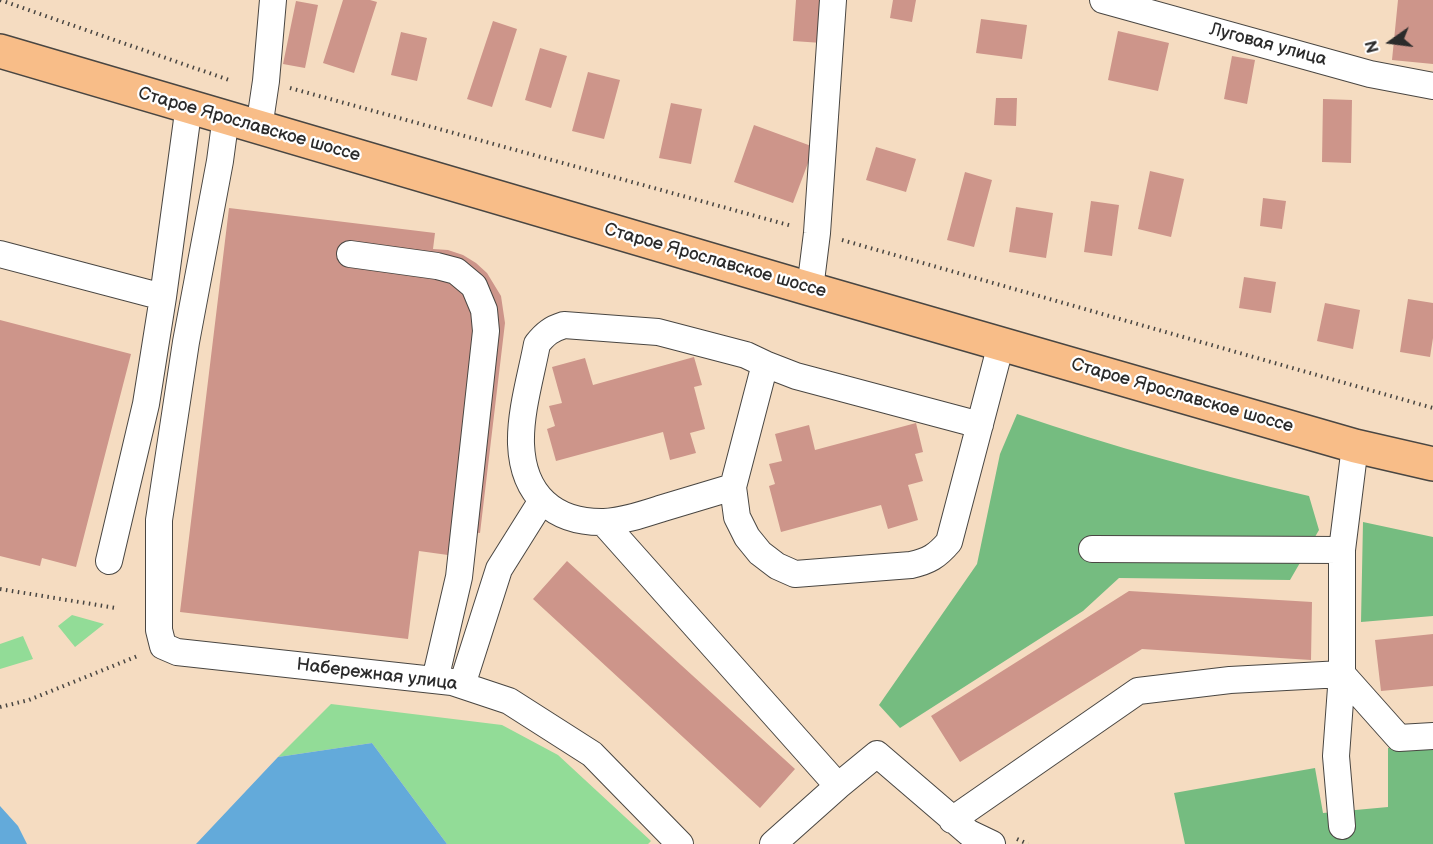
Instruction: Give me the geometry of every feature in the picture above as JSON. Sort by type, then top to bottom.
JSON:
[{"type":"main road","name":"Старое Ярославское шоссе","points":[[0,51],[810,289],[1355,446],[1433,464]]},
{"type":"street","points":[[259,128],[266,81],[273,0]]},
{"type":"street","points":[[810,289],[817,233],[833,0]]},
{"type":"street","name":"Луговая улица","points":[[1103,0],[1370,74],[1433,86]]},
{"type":"street","points":[[109,561],[146,404],[189,105]]},
{"type":"street","points":[[164,646],[159,630],[159,520],[186,342],[220,161],[226,116]]},
{"type":"street","points":[[0,254],[163,297]]},
{"type":"street","points":[[350,254],[437,266],[456,271],[474,286],[484,310],[486,331],[464,543],[459,577],[435,680]]},
{"type":"street","points":[[733,487],[632,518],[603,522],[580,519],[558,512],[541,502],[529,481],[523,463],[521,444],[523,418],[537,344],[544,334],[552,328],[564,325],[658,332],[747,355],[796,376],[980,425]]},
{"type":"street","points":[[765,364],[733,487],[737,517],[747,537],[760,553],[777,566],[795,574],[911,565],[927,562],[938,555],[949,542],[1001,344]]},
{"type":"street","points":[[1342,826],[1336,756],[1342,674],[1342,550],[1355,446]]},
{"type":"street","points":[[462,685],[499,569],[541,502]]},
{"type":"street","points":[[603,522],[838,786]]},
{"type":"street","points":[[1092,549],[1342,550]]},
{"type":"street","name":"Набережная улица","points":[[164,646],[177,652],[435,680],[462,685],[509,701],[592,754],[680,844]]},
{"type":"street","points":[[1342,674],[1399,738],[1433,736]]},
{"type":"street","points":[[952,820],[1138,691],[1230,680],[1342,674]]},
{"type":"street","points":[[790,838],[838,786],[876,754],[952,820],[969,833],[992,844]]},
{"type":"path","points":[[0,0],[228,80]]},
{"type":"path","points":[[266,81],[817,233],[1433,408]]},
{"type":"path","points":[[0,589],[116,608]]},
{"type":"path","points":[[0,707],[29,700],[164,646]]},
{"type":"green space","points":[[1017,414],[1162,459],[1309,496],[1319,530],[1290,580],[1119,578],[1083,611],[900,728],[879,705],[977,564],[1000,454]]},
{"type":"green space","points":[[1363,522],[1433,537],[1433,616],[1361,622]]},
{"type":"green space","points":[[72,615],[104,624],[75,647],[58,626]]},
{"type":"green space","points":[[23,636],[33,659],[0,669],[0,644]]},
{"type":"green space","points":[[331,704],[502,725],[558,755],[651,841],[648,844],[447,844],[372,743],[278,757]]},
{"type":"green space","points":[[1433,745],[1433,844],[1185,844],[1174,793],[1315,768],[1323,813],[1388,807],[1388,748]]},
{"type":"water","points":[[372,743],[447,844],[196,844],[278,757]]},
{"type":"water","points":[[0,806],[18,826],[27,844],[0,844]]},
{"type":"building","points":[[343,0],[377,2],[354,73],[323,63]]},
{"type":"building","points":[[796,0],[825,0],[822,43],[793,41]]},
{"type":"building","points":[[893,0],[916,0],[912,22],[890,18]]},
{"type":"building","points":[[1398,0],[1433,0],[1433,64],[1392,60]]},
{"type":"building","points":[[296,1],[318,5],[305,68],[283,64]]},
{"type":"building","points":[[981,19],[1027,25],[1022,59],[976,53]]},
{"type":"building","points":[[493,21],[517,29],[492,107],[467,99]]},
{"type":"building","points":[[1118,31],[1169,43],[1158,91],[1108,80]]},
{"type":"building","points":[[401,32],[427,38],[417,81],[391,75]]},
{"type":"building","points":[[540,48],[567,56],[551,108],[525,100]]},
{"type":"building","points":[[1232,56],[1255,60],[1247,104],[1224,99]]},
{"type":"building","points":[[588,72],[620,80],[604,139],[572,131]]},
{"type":"building","points":[[996,98],[1017,98],[1016,126],[994,125]]},
{"type":"building","points":[[1323,99],[1352,100],[1351,163],[1322,162]]},
{"type":"building","points":[[671,103],[702,109],[691,164],[659,158]]},
{"type":"building","points":[[754,125],[814,147],[793,203],[734,182]]},
{"type":"building","points":[[876,147],[916,159],[906,192],[866,180]]},
{"type":"building","points":[[1150,171],[1184,179],[1171,237],[1138,229]]},
{"type":"building","points":[[965,172],[992,180],[974,247],[947,240]]},
{"type":"building","points":[[1263,198],[1286,201],[1282,229],[1260,226]]},
{"type":"building","points":[[1091,201],[1119,205],[1112,256],[1084,252]]},
{"type":"building","points":[[1016,207],[1053,213],[1046,258],[1009,252]]},
{"type":"building","points":[[229,208],[435,233],[433,249],[448,250],[476,263],[487,273],[501,296],[505,323],[480,533],[451,530],[448,555],[419,551],[408,639],[180,612]]},
{"type":"building","points":[[1244,277],[1276,282],[1271,313],[1239,308]]},
{"type":"building","points":[[1408,299],[1433,303],[1433,338],[1430,357],[1400,352]]},
{"type":"building","points":[[1325,303],[1360,310],[1353,349],[1317,341]]},
{"type":"building","points":[[0,320],[131,354],[76,567],[42,558],[40,566],[0,556]]},
{"type":"building","points":[[694,357],[702,385],[694,387],[705,429],[690,433],[696,453],[670,460],[663,432],[556,461],[547,429],[555,426],[549,406],[562,403],[552,367],[585,358],[593,385]]},
{"type":"building","points":[[916,423],[923,452],[915,454],[923,481],[908,485],[918,520],[888,529],[881,505],[781,532],[769,486],[775,484],[769,464],[782,461],[775,434],[809,425],[815,450]]},
{"type":"building","points":[[567,561],[795,769],[760,808],[533,599]]},
{"type":"building","points":[[1129,591],[1312,602],[1311,660],[1142,649],[960,762],[931,716]]},
{"type":"building","points":[[1433,634],[1433,686],[1381,691],[1375,640]]}]
